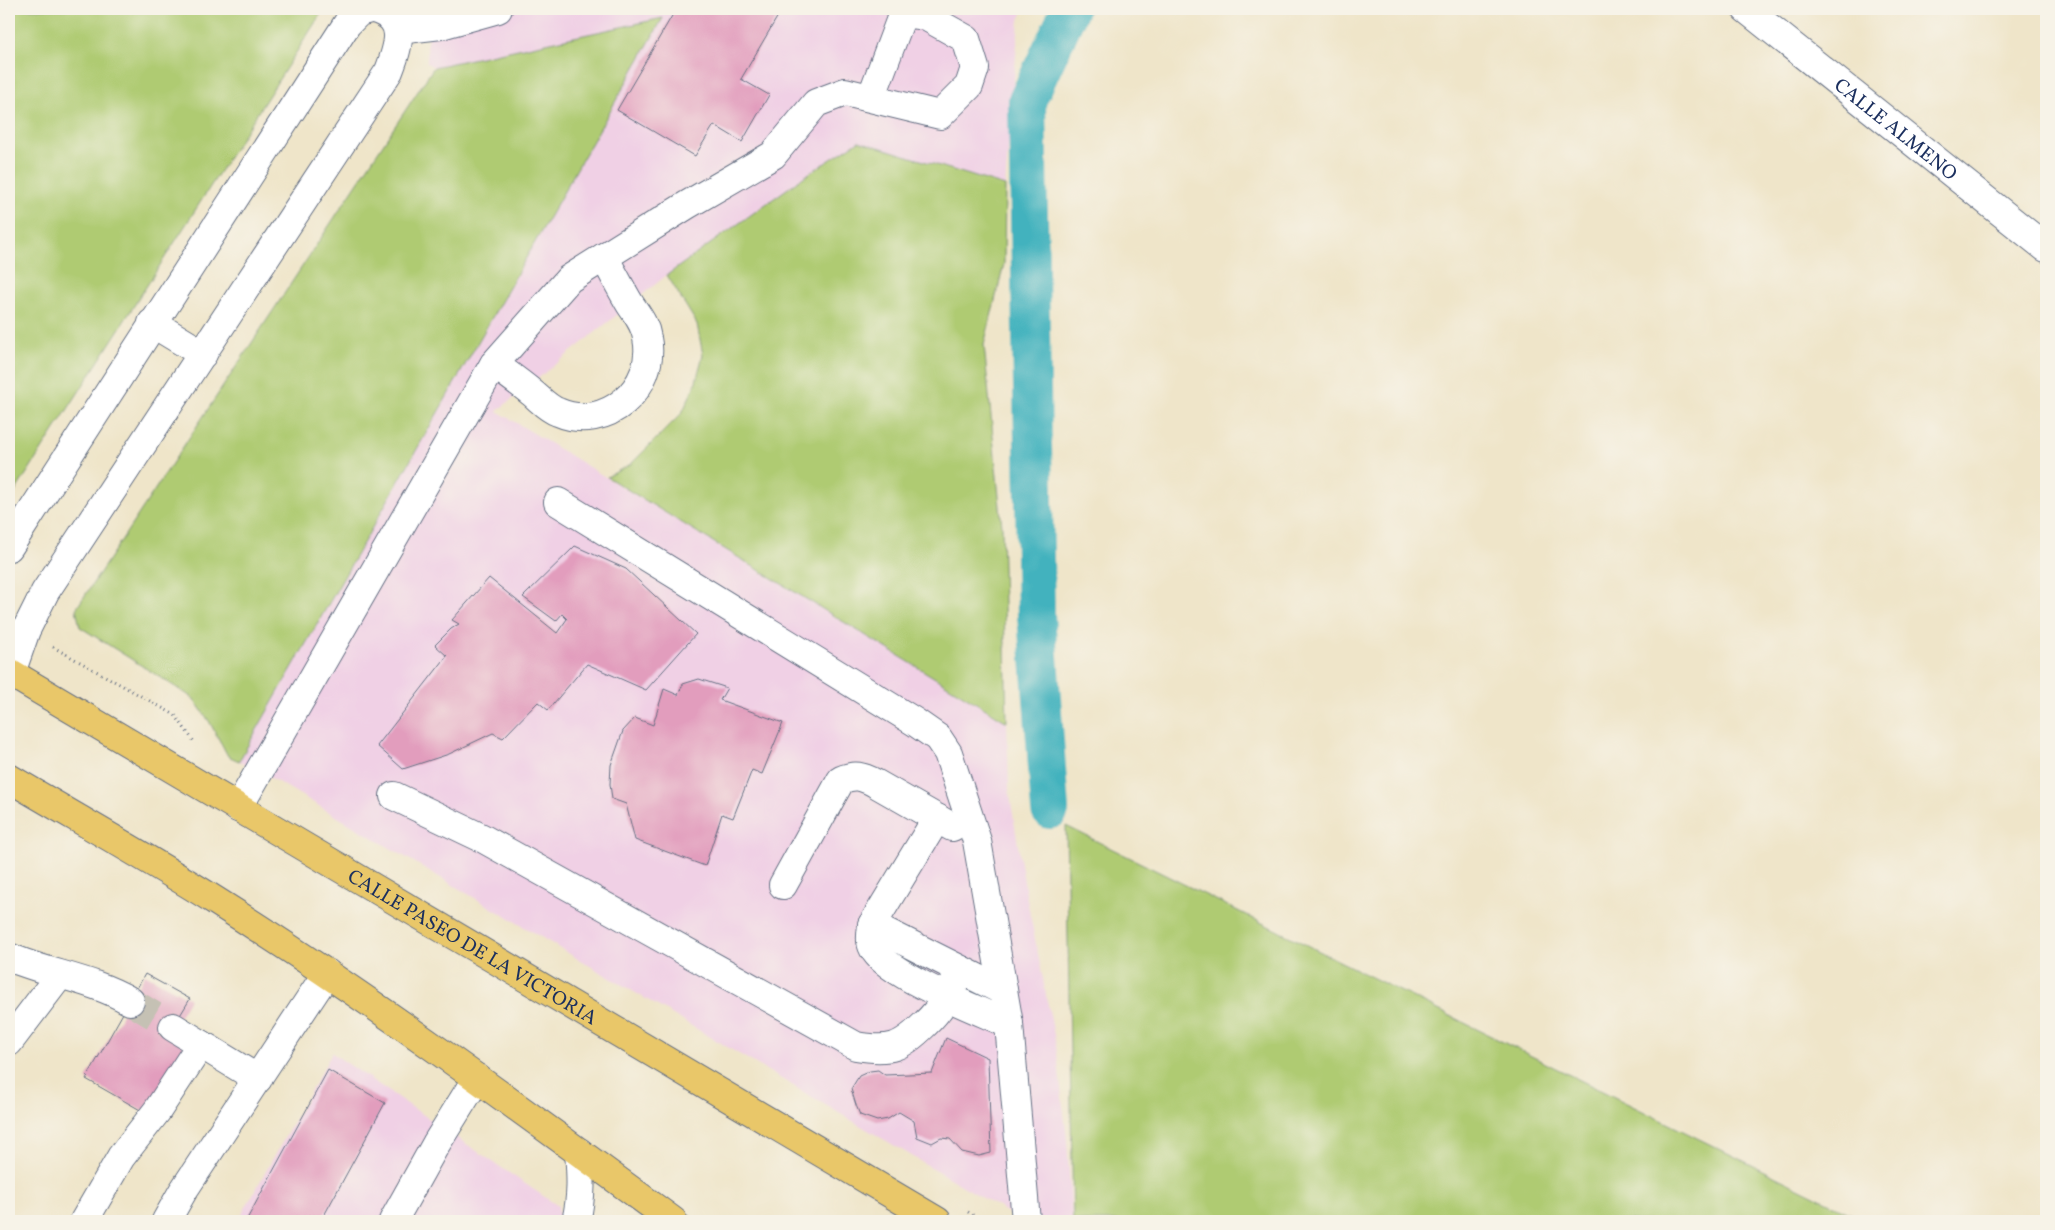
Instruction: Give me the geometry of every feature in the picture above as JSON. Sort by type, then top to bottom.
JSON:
[{"type":"main road","name":"CALLE PASEO DE LA VICTORIA","points":[[10,672],[937,1221]]},
{"type":"main road","points":[[9,778],[215,900],[327,973],[477,1078],[669,1220]]},
{"type":"street","points":[[9,547],[347,24],[359,12],[370,9]]},
{"type":"street","points":[[10,672],[26,630],[46,592],[389,71],[397,49],[398,30],[394,20],[385,12],[374,9]]},
{"type":"street","points":[[398,30],[441,25],[498,9]]},
{"type":"street","name":"CALLE ALMENO","points":[[1746,9],[2046,248]]},
{"type":"street","points":[[238,808],[494,364],[569,279],[687,205],[773,155],[816,103],[845,92],[871,98]]},
{"type":"street","points":[[494,364],[544,404],[559,413],[576,417],[593,416],[609,412],[624,403],[636,390],[645,374],[649,356],[647,338],[642,321],[604,257]]},
{"type":"street","points":[[152,323],[203,354]]},
{"type":"street","points":[[558,502],[915,722],[938,738],[948,753],[977,842],[1004,991],[1009,1024],[1026,1221]]},
{"type":"street","points":[[783,885],[841,780],[852,775],[863,777],[875,783],[977,842]]},
{"type":"street","points":[[394,796],[482,838],[856,1046],[873,1049],[889,1048],[908,1041],[938,1012],[948,997],[961,970]]},
{"type":"street","points":[[937,818],[872,925],[870,940],[880,958],[893,968],[948,997],[1009,1024]]},
{"type":"street","points":[[872,925],[1004,991]]},
{"type":"street","points":[[9,957],[31,967],[96,985],[130,1001]]},
{"type":"street","points":[[166,1221],[183,1191],[327,973]]},
{"type":"street","points":[[9,1042],[60,975]]},
{"type":"street","points":[[174,1027],[258,1079]]},
{"type":"street","points":[[84,1221],[121,1157],[157,1111],[201,1044]]},
{"type":"street","points":[[393,1221],[436,1144],[477,1078]]},
{"type":"street","points":[[576,1221],[582,1184],[579,1152]]},
{"type":"shaded area","points":[[418,9],[1024,9],[1019,20],[1005,186],[859,141],[805,176],[667,275],[497,411],[1007,722],[1009,790],[1026,894],[1056,1045],[1067,1140],[1072,1221],[1022,1221],[280,783],[239,761],[663,19],[434,67],[427,63],[428,18]]},
{"type":"shaded area","points":[[332,1053],[558,1206],[560,1221],[238,1221]]},
{"type":"green space","points":[[9,9],[324,9],[9,501]]},
{"type":"green space","points":[[663,18],[239,761],[228,756],[209,721],[193,698],[80,627],[76,609],[434,67]]},
{"type":"green space","points":[[859,141],[1005,186],[1004,264],[984,345],[1002,527],[1007,722],[607,477],[631,464],[682,413],[695,385],[703,355],[697,324],[667,275],[805,176]]},
{"type":"green space","points":[[1066,826],[1865,1221],[1073,1221]]},
{"type":"building","points":[[676,9],[782,9],[741,79],[769,95],[742,142],[714,125],[695,156],[617,110]]},
{"type":"building","points":[[575,546],[626,569],[696,634],[646,690],[587,664],[548,710],[538,702],[503,738],[493,733],[449,754],[403,769],[377,746],[447,656],[435,645],[451,629],[459,624],[452,620],[489,578],[557,633],[567,619],[562,614],[556,621],[523,597]]},
{"type":"building","points":[[699,679],[727,688],[720,700],[783,723],[762,774],[752,770],[733,818],[722,814],[705,866],[635,840],[626,804],[612,799],[610,784],[611,765],[623,731],[635,718],[653,725],[664,689],[678,695],[683,684]]},
{"type":"building","points":[[145,974],[190,999],[173,1027],[185,1049],[149,1115],[86,1079]]},
{"type":"building","points":[[946,1038],[988,1058],[991,1153],[979,1156],[962,1152],[950,1139],[941,1138],[932,1143],[917,1137],[914,1121],[899,1112],[888,1119],[877,1121],[860,1115],[856,1105],[851,1089],[859,1076],[878,1070],[885,1075],[932,1073]]},
{"type":"building","points":[[328,1070],[385,1103],[321,1221],[246,1221]]},
{"type":"waterway","points":[[1050,810],[1036,615],[1027,101],[1070,9]]},
{"type":"tunnel","points":[[130,1001],[173,1027]]}]
